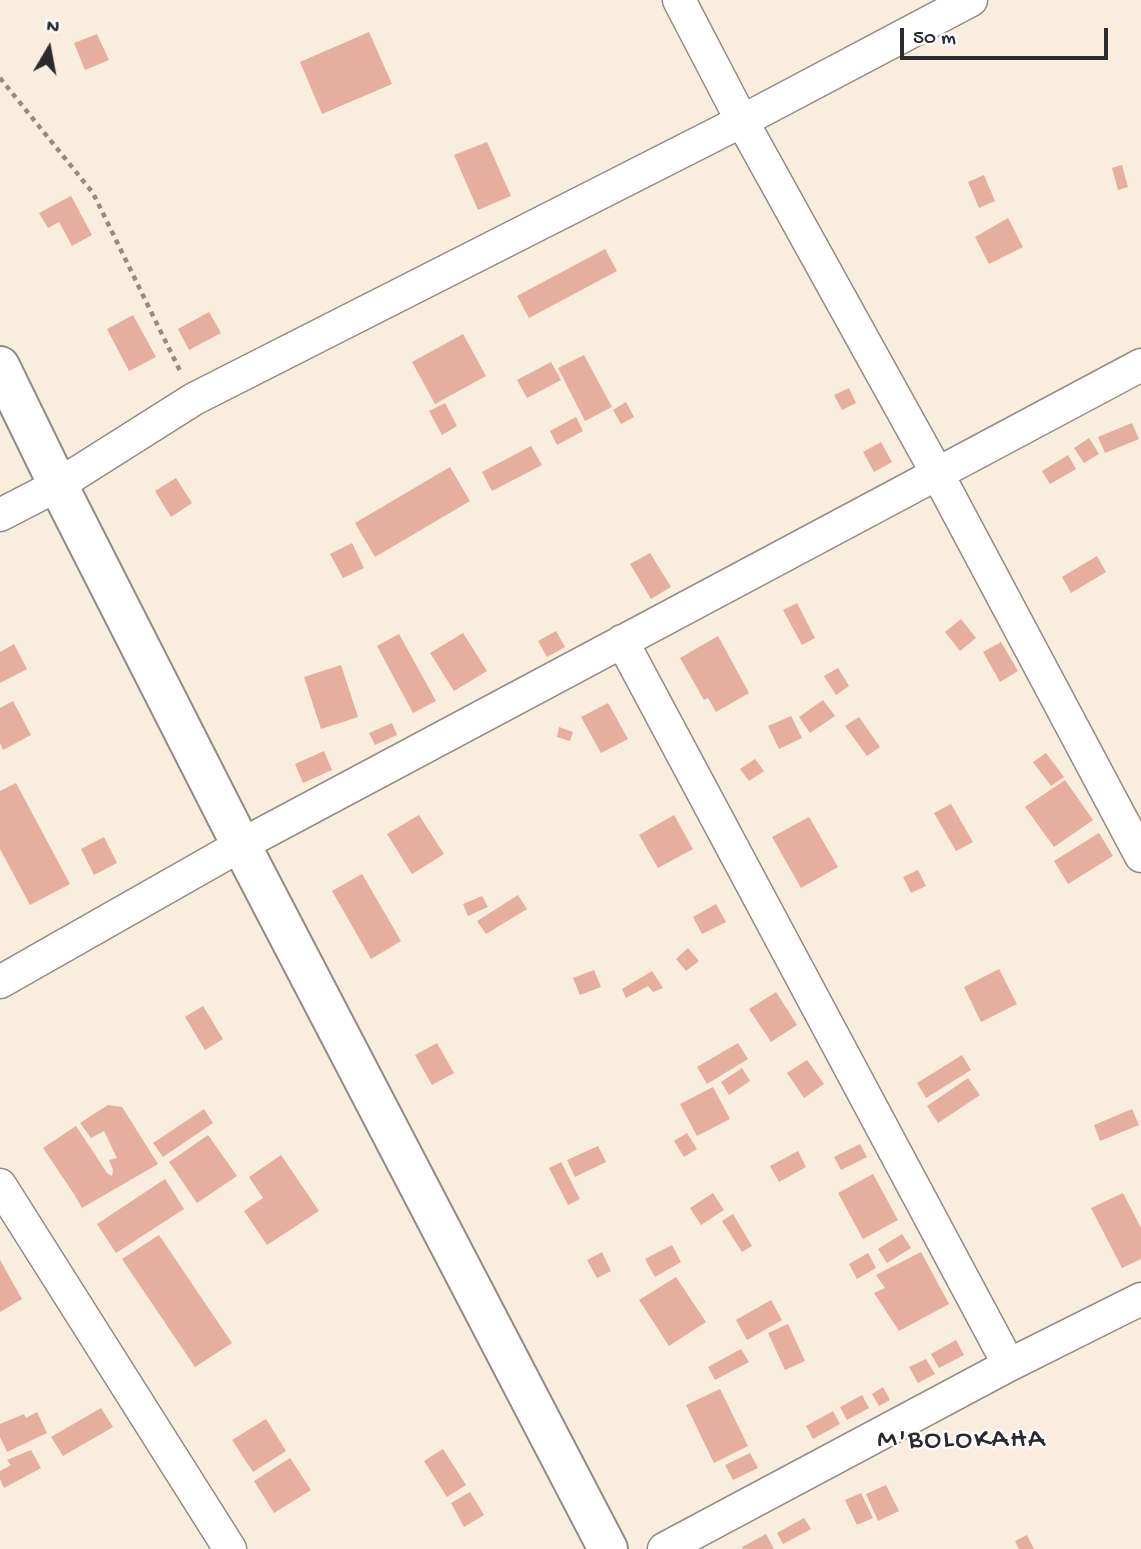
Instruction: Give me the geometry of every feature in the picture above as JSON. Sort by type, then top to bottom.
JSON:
[{"type":"main road","points":[[0,366],[240,845],[608,1549]]},
{"type":"street","points":[[679,0],[742,121],[937,473],[1141,856]]},
{"type":"street","points":[[0,515],[58,485],[194,399],[742,121],[971,0]]},
{"type":"street","points":[[0,982],[240,845],[1141,365]]},
{"type":"street","points":[[622,641],[1009,1365]]},
{"type":"street","points":[[0,1185],[230,1549]]},
{"type":"street","points":[[664,1549],[1009,1365],[1141,1299]]},
{"type":"path","points":[[0,78],[93,193],[194,399]]},
{"type":"building","points":[[369,32],[392,84],[322,114],[300,62]]},
{"type":"building","points":[[97,34],[109,60],[85,70],[74,43]]},
{"type":"building","points":[[487,142],[511,196],[478,210],[454,155]]},
{"type":"building","points":[[1122,165],[1128,187],[1118,190],[1112,168]]},
{"type":"building","points":[[984,175],[995,201],[979,208],[968,182]]},
{"type":"building","points":[[71,196],[92,235],[72,246],[59,222],[48,228],[39,213]]},
{"type":"building","points":[[1008,218],[1023,247],[989,264],[975,237]]},
{"type":"building","points":[[605,249],[617,271],[529,318],[517,296]]},
{"type":"building","points":[[209,312],[221,333],[189,350],[178,329]]},
{"type":"building","points":[[133,315],[156,357],[129,371],[107,329]]},
{"type":"building","points":[[463,334],[486,376],[435,404],[412,362]]},
{"type":"building","points":[[584,355],[612,407],[585,421],[558,368]]},
{"type":"building","points":[[551,362],[561,380],[527,398],[517,380]]},
{"type":"building","points":[[849,388],[856,403],[842,410],[834,395]]},
{"type":"building","points":[[626,402],[634,417],[621,424],[613,410]]},
{"type":"building","points":[[445,403],[457,426],[442,435],[429,411]]},
{"type":"building","points":[[576,417],[583,431],[557,445],[550,431]]},
{"type":"building","points":[[1132,423],[1139,439],[1105,453],[1098,437]]},
{"type":"building","points":[[1089,438],[1099,454],[1084,463],[1074,448]]},
{"type":"building","points":[[881,442],[892,462],[874,472],[863,452]]},
{"type":"building","points":[[531,446],[542,465],[492,491],[482,472]]},
{"type":"building","points":[[1068,455],[1076,469],[1050,484],[1042,471]]},
{"type":"building","points":[[450,467],[470,501],[375,557],[355,523]]},
{"type":"building","points":[[176,478],[192,503],[171,517],[155,491]]},
{"type":"building","points":[[352,543],[364,568],[343,578],[330,554]]},
{"type":"building","points":[[650,553],[671,587],[651,599],[630,564]]},
{"type":"building","points":[[1097,556],[1106,572],[1071,593],[1062,577]]},
{"type":"building","points":[[797,603],[815,638],[802,645],[783,610]]},
{"type":"building","points":[[961,619],[976,638],[960,651],[945,632]]},
{"type":"building","points":[[556,631],[565,647],[547,657],[538,641]]},
{"type":"building","points":[[463,633],[487,671],[454,691],[430,653]]},
{"type":"building","points":[[399,634],[436,701],[413,713],[377,646]]},
{"type":"building","points":[[718,636],[749,693],[716,712],[708,698],[704,700],[680,658]]},
{"type":"building","points":[[1001,642],[1018,671],[1000,682],[983,652]]},
{"type":"building","points":[[14,644],[27,669],[0,683],[0,652]]},
{"type":"building","points":[[341,665],[358,717],[321,729],[304,677]]},
{"type":"building","points":[[838,668],[849,686],[836,695],[824,676]]},
{"type":"building","points":[[823,700],[835,716],[810,733],[799,717]]},
{"type":"building","points":[[13,701],[31,735],[3,750],[0,743],[0,708]]},
{"type":"building","points":[[608,703],[628,739],[601,753],[581,717]]},
{"type":"building","points":[[791,716],[802,738],[779,749],[768,726]]},
{"type":"building","points":[[859,717],[880,747],[867,756],[845,726]]},
{"type":"building","points":[[392,723],[397,735],[375,745],[369,733]]},
{"type":"building","points":[[559,727],[573,732],[570,741],[557,737]]},
{"type":"building","points":[[324,751],[332,770],[303,783],[295,764]]},
{"type":"building","points":[[1046,753],[1064,777],[1051,786],[1033,762]]},
{"type":"building","points":[[755,759],[764,771],[749,781],[740,769]]},
{"type":"building","points":[[1065,780],[1093,820],[1054,847],[1025,807]]},
{"type":"building","points":[[16,783],[70,884],[30,905],[0,849],[0,791]]},
{"type":"building","points":[[951,804],[973,842],[956,851],[934,813]]},
{"type":"building","points":[[419,815],[444,854],[412,874],[387,834]]},
{"type":"building","points":[[674,815],[693,849],[658,868],[639,835]]},
{"type":"building","points":[[809,817],[838,867],[801,888],[772,837]]},
{"type":"building","points":[[1099,833],[1113,856],[1068,884],[1054,861]]},
{"type":"building","points":[[104,837],[117,863],[94,875],[81,849]]},
{"type":"building","points":[[918,870],[926,886],[911,893],[903,877]]},
{"type":"building","points":[[362,874],[401,941],[371,959],[332,891]]},
{"type":"building","points":[[518,895],[527,909],[486,934],[477,921]]},
{"type":"building","points":[[482,896],[488,907],[468,916],[463,904]]},
{"type":"building","points":[[716,904],[726,922],[702,934],[693,917]]},
{"type":"building","points":[[688,948],[699,961],[686,971],[676,959]]},
{"type":"building","points":[[999,969],[1017,1004],[981,1022],[964,987]]},
{"type":"building","points":[[594,970],[601,987],[580,995],[573,978]]},
{"type":"building","points":[[652,971],[663,988],[653,992],[648,986],[626,998],[622,989]]},
{"type":"building","points":[[776,992],[797,1025],[771,1042],[749,1009]]},
{"type":"building","points":[[203,1006],[223,1039],[205,1050],[185,1017]]},
{"type":"building","points":[[437,1043],[454,1073],[432,1085],[415,1055]]},
{"type":"building","points":[[738,1043],[748,1059],[707,1084],[697,1067]]},
{"type":"building","points":[[962,1055],[971,1070],[926,1098],[917,1083]]},
{"type":"building","points":[[807,1060],[824,1084],[804,1098],[787,1073]]},
{"type":"building","points":[[742,1068],[750,1081],[729,1095],[721,1082]]},
{"type":"building","points":[[968,1078],[980,1095],[938,1123],[927,1106]]},
{"type":"building","points":[[713,1087],[730,1119],[697,1136],[680,1104]]},
{"type":"building","points":[[108,1105],[122,1107],[158,1164],[82,1208],[43,1148],[76,1126],[107,1173],[112,1176],[109,1160],[117,1158],[104,1131],[91,1138],[80,1123]]},
{"type":"building","points":[[204,1109],[213,1123],[163,1157],[153,1143]]},
{"type":"building","points":[[1132,1109],[1139,1125],[1100,1141],[1094,1125]]},
{"type":"building","points":[[687,1133],[697,1149],[684,1157],[674,1141]]},
{"type":"building","points":[[208,1135],[237,1176],[197,1203],[169,1162]]},
{"type":"building","points":[[860,1144],[867,1157],[841,1170],[834,1157]]},
{"type":"building","points":[[598,1146],[606,1162],[575,1177],[567,1160]]},
{"type":"building","points":[[798,1151],[806,1167],[779,1182],[770,1166]]},
{"type":"building","points":[[281,1155],[319,1211],[267,1245],[244,1211],[263,1198],[249,1177]]},
{"type":"building","points":[[561,1162],[580,1199],[568,1205],[549,1168]]},
{"type":"building","points":[[873,1174],[898,1220],[863,1239],[838,1193]]},
{"type":"building","points":[[165,1179],[184,1209],[116,1253],[97,1224]]},
{"type":"building","points":[[713,1193],[724,1210],[701,1225],[690,1208]]},
{"type":"building","points":[[1123,1193],[1141,1228],[1141,1259],[1122,1268],[1091,1208]]},
{"type":"building","points":[[733,1214],[752,1246],[742,1252],[722,1221]]},
{"type":"building","points":[[902,1234],[911,1248],[887,1263],[878,1249]]},
{"type":"building","points":[[159,1235],[232,1343],[195,1367],[122,1259]]},
{"type":"building","points":[[672,1245],[681,1262],[655,1277],[645,1259]]},
{"type":"building","points":[[602,1252],[611,1271],[597,1278],[587,1260]]},
{"type":"building","points":[[921,1252],[949,1304],[899,1331],[874,1293],[885,1288],[876,1275]]},
{"type":"building","points":[[868,1253],[876,1268],[857,1279],[849,1264]]},
{"type":"building","points":[[0,1260],[22,1299],[0,1312]]},
{"type":"building","points":[[676,1277],[706,1322],[669,1346],[639,1300]]},
{"type":"building","points":[[771,1300],[782,1320],[747,1340],[736,1320]]},
{"type":"building","points":[[788,1324],[805,1361],[785,1370],[768,1333]]},
{"type":"building","points":[[956,1340],[964,1355],[939,1368],[931,1354]]},
{"type":"building","points":[[741,1349],[749,1362],[715,1380],[708,1367]]},
{"type":"building","points":[[926,1359],[935,1374],[918,1383],[909,1367]]},
{"type":"building","points":[[883,1387],[890,1400],[879,1406],[872,1394]]},
{"type":"building","points":[[720,1389],[748,1446],[714,1463],[686,1405]]},
{"type":"building","points":[[862,1395],[869,1408],[847,1420],[840,1407]]},
{"type":"building","points":[[101,1408],[113,1427],[63,1456],[51,1437]]},
{"type":"building","points":[[833,1411],[840,1424],[813,1439],[806,1426]]},
{"type":"building","points":[[37,1412],[47,1433],[7,1452],[0,1437],[0,1424],[24,1414],[26,1418]]},
{"type":"building","points":[[266,1419],[286,1451],[253,1472],[232,1440]]},
{"type":"building","points":[[443,1449],[466,1485],[447,1497],[424,1461]]},
{"type":"building","points":[[31,1450],[41,1468],[4,1488],[0,1471],[11,1465],[7,1460]]},
{"type":"building","points":[[750,1453],[758,1468],[733,1480],[725,1465]]},
{"type":"building","points":[[290,1458],[311,1490],[274,1513],[254,1481]]},
{"type":"building","points":[[886,1485],[899,1511],[878,1521],[866,1494]]},
{"type":"building","points":[[470,1492],[484,1515],[464,1527],[451,1503]]},
{"type":"building","points":[[861,1493],[873,1518],[857,1525],[845,1500]]},
{"type":"building","points":[[804,1518],[811,1529],[783,1544],[777,1533]]},
{"type":"building","points":[[766,1534],[774,1549],[743,1549],[742,1547]]},
{"type":"building","points":[[1027,1535],[1034,1549],[1019,1549],[1015,1541]]},
{"type":"district","name":"M'BOLOKAHA","points":[[962,1442]]}]
